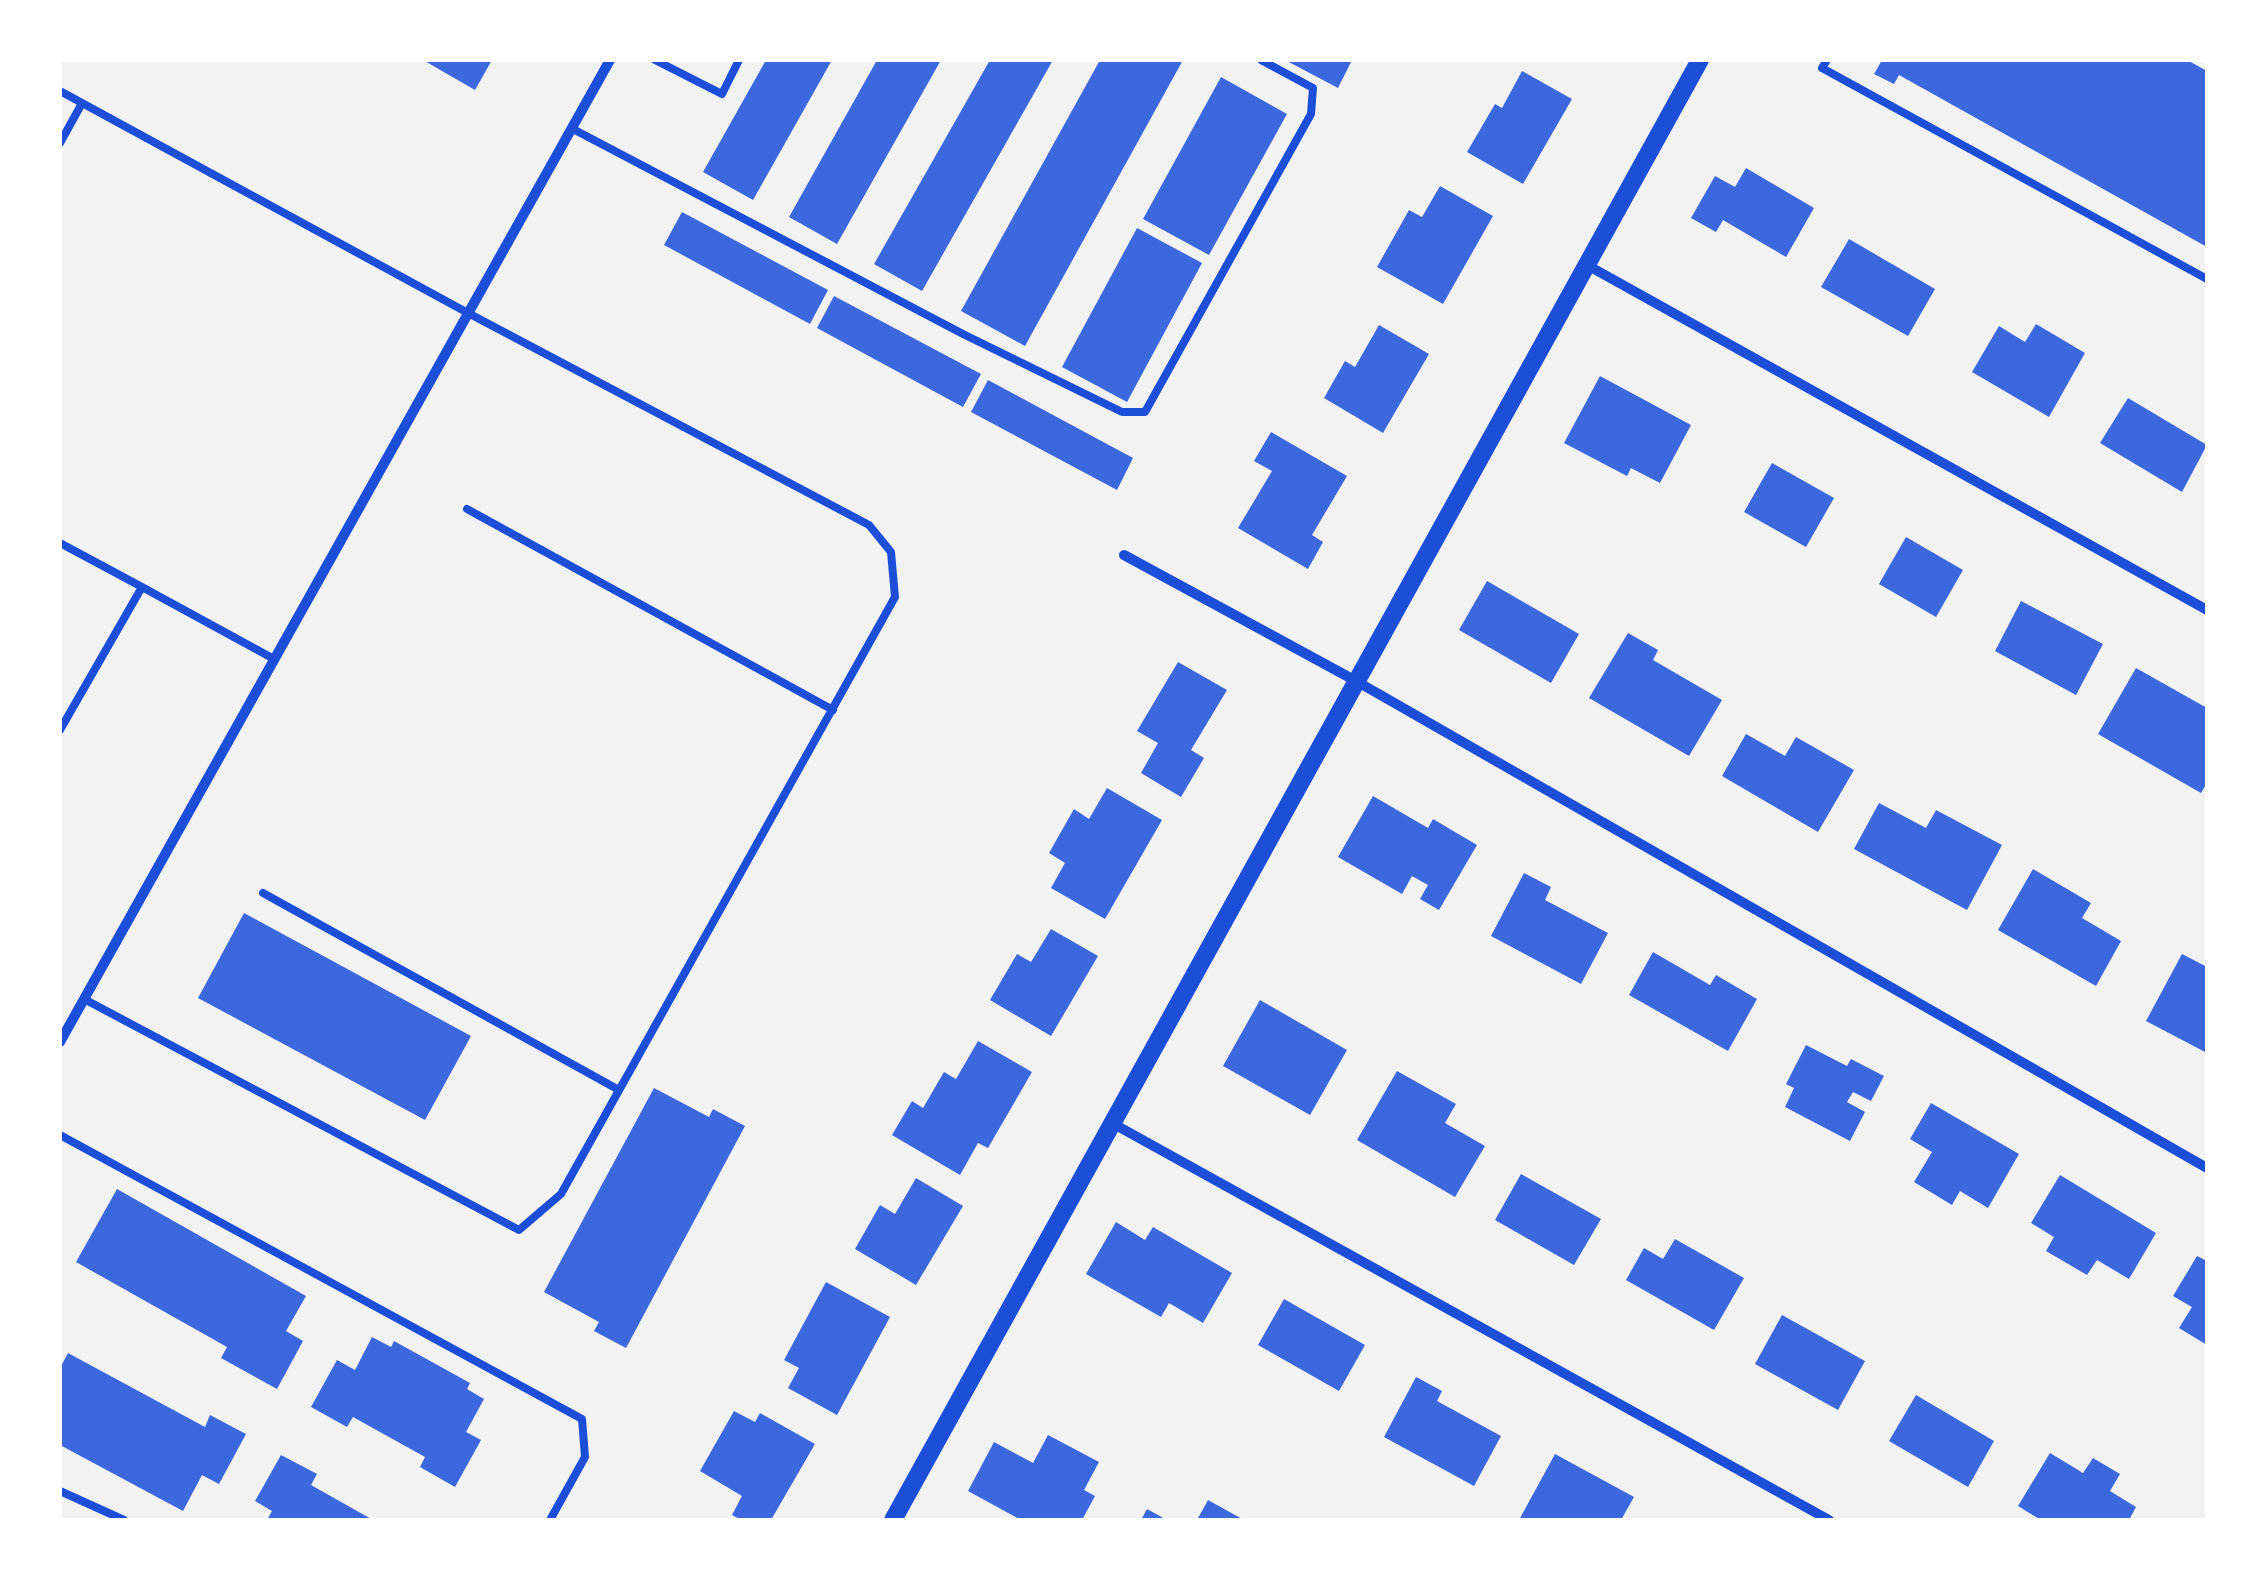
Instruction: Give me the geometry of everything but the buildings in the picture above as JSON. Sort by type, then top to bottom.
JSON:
[{"type":"street","points":[[60,1042],[610,60]]},
{"type":"street","points":[[893,1520],[1700,60]]},
{"type":"street","points":[[1587,264],[2207,610]]},
{"type":"street","points":[[1124,556],[1356,681],[2207,1168]]},
{"type":"street","points":[[1112,1123],[1828,1520]]},
{"type":"lane","points":[[655,60],[722,94],[739,60]]},
{"type":"lane","points":[[572,128],[998,351],[1122,412],[1146,412],[1311,114],[1313,88],[1261,60]]},
{"type":"lane","points":[[1827,60],[1822,68],[2207,279]]},
{"type":"lane","points":[[60,91],[468,314],[869,525],[890,552],[895,598],[561,1194],[519,1230],[84,999]]},
{"type":"lane","points":[[60,143],[82,106]]},
{"type":"lane","points":[[467,510],[832,710]]},
{"type":"lane","points":[[60,544],[274,659]]},
{"type":"lane","points":[[60,730],[142,588]]},
{"type":"lane","points":[[263,893],[619,1090]]},
{"type":"lane","points":[[60,1135],[582,1419],[585,1456],[550,1520]]},
{"type":"lane","points":[[60,1491],[124,1520]]}]
